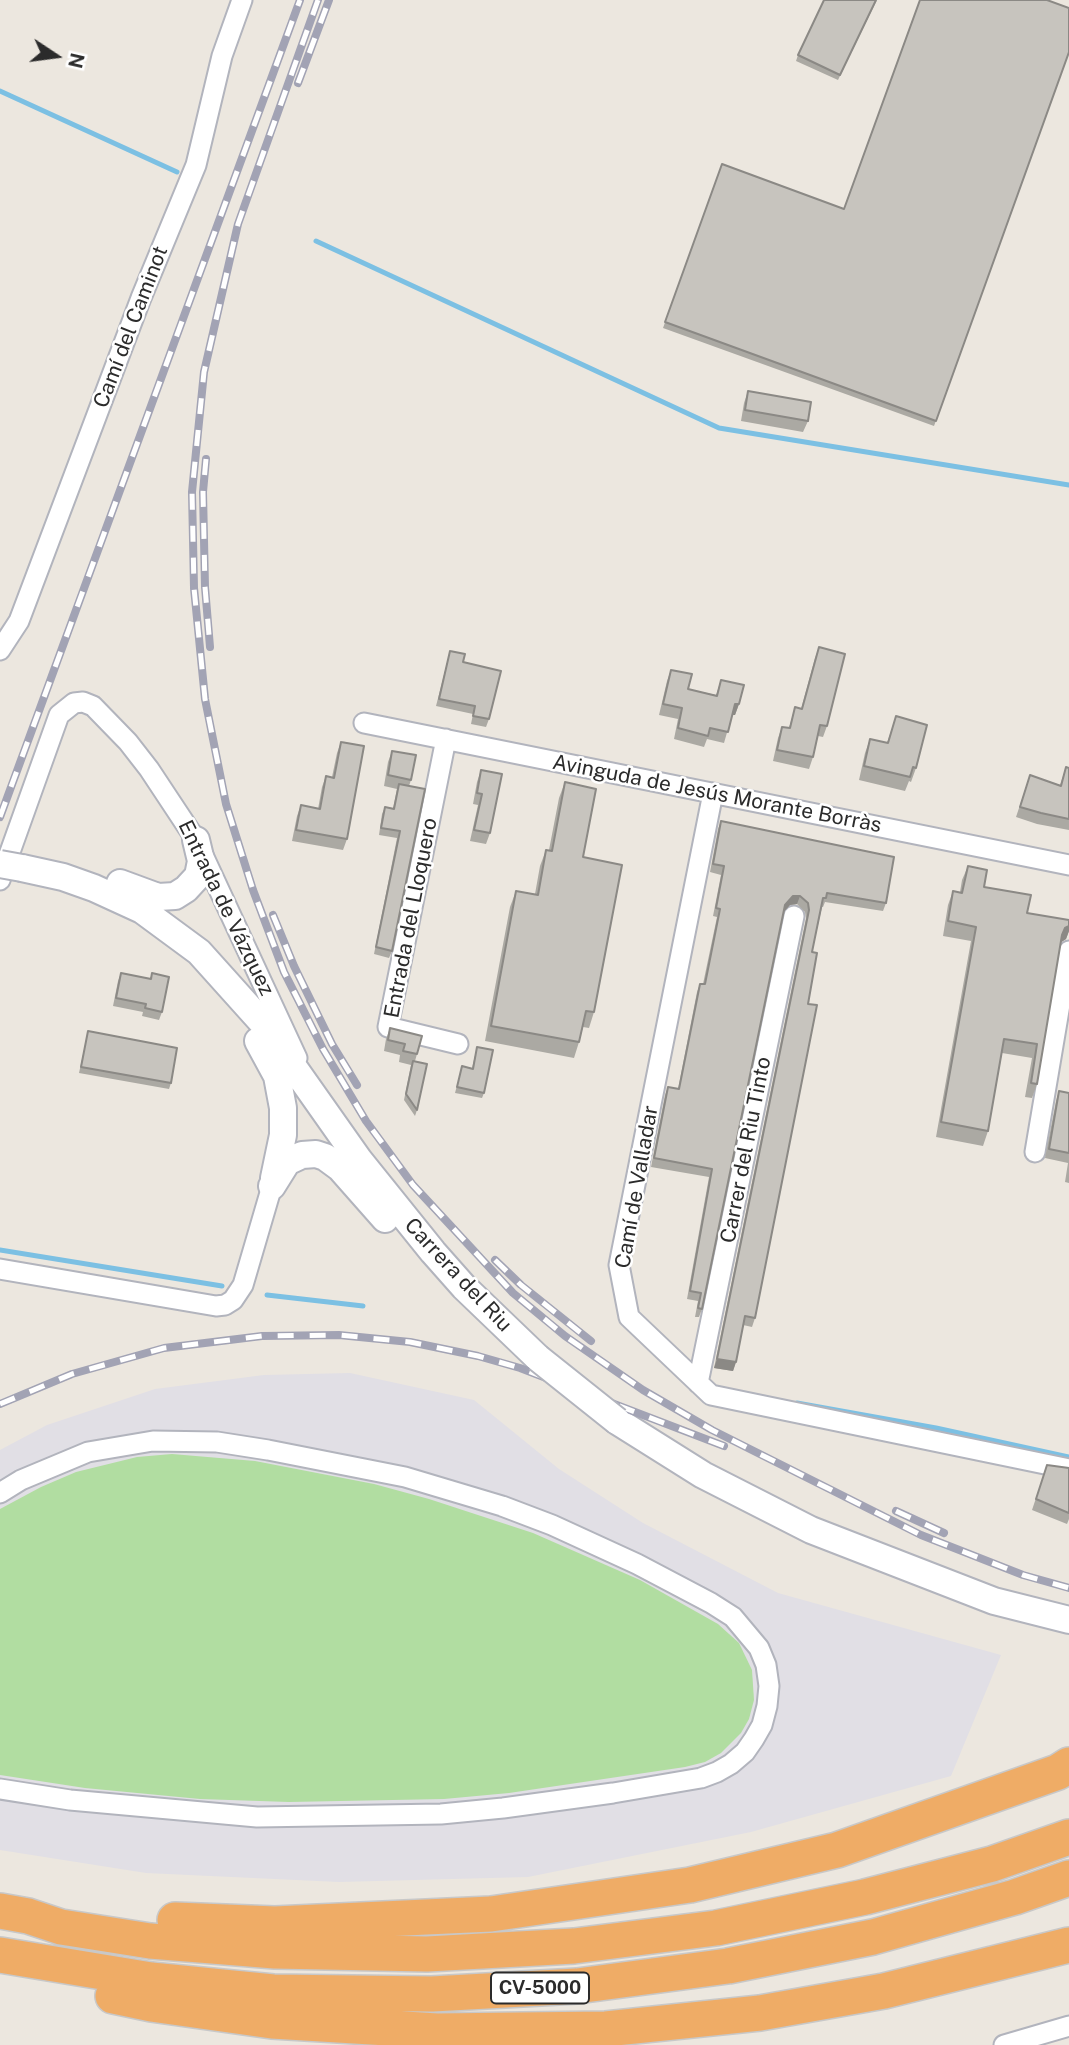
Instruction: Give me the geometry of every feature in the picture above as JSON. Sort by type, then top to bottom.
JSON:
[{"type":"highway","points":[[14,1914],[66,1913],[275,1924],[491,1914],[691,1885],[837,1850],[1058,1772],[1069,1765]]},
{"type":"highway","name":"CV-5000","points":[[14,1914],[61,1927],[150,1941],[275,1951],[427,1954],[574,1946],[716,1928],[865,1898],[992,1864],[1069,1837]]},
{"type":"highway","name":"CV-5000","points":[[0,1955],[150,1980],[273,1992],[432,1994],[577,1986],[729,1966],[873,1937],[1015,1897],[1069,1878]]},
{"type":"highway","points":[[0,1972],[150,2004],[272,2021],[437,2031],[606,2029],[760,2013],[884,1992],[1069,1945]]},
{"type":"street","name":"Camí del Caminot","points":[[1,649],[19,621],[141,298],[196,165],[222,56],[242,0]]},
{"type":"street","name":"Entrada de Vázquez","points":[[7,871],[59,715],[74,703],[83,702],[93,706],[128,742],[149,769],[196,840],[313,1095]]},
{"type":"street","name":"Avinguda de Jesús Morante Borràs","points":[[364,723],[1069,865]]},
{"type":"street","name":"Entrada del Lloquero","points":[[446,739],[388,1027],[458,1044]]},
{"type":"street","name":"Camí de Valladar","points":[[713,793],[619,1265],[629,1317],[711,1395],[1069,1469]]},
{"type":"street","points":[[63,877],[112,880],[158,897],[175,896],[198,876],[201,861],[196,840]]},
{"type":"street","name":"Carrera del Riu","points":[[7,871],[63,877],[94,888],[142,910],[199,952],[261,1021],[399,1211],[464,1287],[538,1357],[617,1421],[703,1475],[779,1515],[872,1556],[995,1601],[1069,1620]]},
{"type":"street","name":"Carrer del Riu Tinto","points":[[698,1383],[793,916]]},
{"type":"street","points":[[1035,1152],[1069,951]]},
{"type":"street","points":[[0,1269],[215,1306],[225,1305],[233,1300],[243,1285],[272,1186],[283,1128],[283,1108],[276,1076],[257,1038],[199,952]]},
{"type":"street","points":[[272,1186],[281,1169],[294,1157],[308,1153],[325,1157],[340,1168],[406,1245],[464,1287]]},
{"type":"street","points":[[0,1493],[21,1480],[88,1452],[153,1441],[217,1442],[405,1477],[502,1506],[552,1525],[637,1564],[711,1603],[733,1617],[759,1648],[766,1665],[769,1686],[762,1725],[754,1739],[738,1758],[717,1772],[701,1778],[614,1793],[503,1808],[441,1814],[257,1816],[70,1800],[0,1789]]},
{"type":"street","name":"Carrera del Riu","points":[[995,1601],[1069,1639]]},
{"type":"street","points":[[1003,2045],[1069,2026]]},
{"type":"shaded area","points":[[350,1373],[474,1400],[559,1469],[643,1523],[778,1593],[1001,1655],[951,1776],[751,1832],[528,1877],[339,1882],[146,1873],[0,1850],[0,1450],[47,1425],[155,1389],[264,1375]]},
{"type":"green space","points":[[172,1454],[255,1461],[374,1484],[533,1533],[640,1580],[718,1624],[739,1643],[752,1670],[754,1700],[749,1719],[741,1733],[721,1753],[705,1762],[509,1793],[444,1799],[289,1802],[200,1799],[85,1788],[0,1775],[0,1509],[76,1472],[137,1457]]},
{"type":"building","points":[[824,0],[876,0],[840,75],[798,55]]},
{"type":"building","points":[[920,0],[1047,0],[1069,8],[1069,52],[936,421],[665,322],[722,164],[844,209]]},
{"type":"building","points":[[748,391],[811,402],[808,421],[745,410]]},
{"type":"building","points":[[819,647],[845,654],[827,726],[820,725],[813,757],[777,750],[782,727],[790,728],[795,707],[802,709]]},
{"type":"building","points":[[450,651],[465,654],[463,662],[501,671],[489,719],[473,716],[475,706],[439,699]]},
{"type":"building","points":[[671,670],[692,674],[688,689],[717,696],[721,680],[744,685],[739,704],[735,704],[728,732],[710,728],[708,736],[678,728],[682,708],[663,704]]},
{"type":"building","points":[[896,716],[927,725],[916,768],[913,767],[910,777],[864,766],[870,739],[888,743]]},
{"type":"building","points":[[341,742],[364,746],[347,839],[296,830],[301,805],[320,809],[326,776],[334,778]]},
{"type":"building","points":[[392,751],[416,755],[411,780],[388,775]]},
{"type":"building","points":[[1066,767],[1069,768],[1069,819],[1020,807],[1030,775],[1061,786]]},
{"type":"building","points":[[481,770],[502,774],[490,833],[474,830],[482,794],[477,793]]},
{"type":"building","points":[[565,782],[596,789],[583,857],[622,865],[594,1012],[586,1011],[579,1042],[491,1026],[516,891],[538,895],[546,850],[552,851]]},
{"type":"building","points":[[399,784],[425,789],[392,951],[376,947],[400,831],[381,828],[385,807],[394,809]]},
{"type":"building","points":[[721,821],[894,857],[886,903],[827,893],[826,898],[823,898],[812,952],[817,953],[808,1004],[817,1005],[755,1318],[745,1316],[736,1362],[717,1359],[809,910],[808,903],[800,896],[793,896],[785,905],[702,1309],[698,1308],[701,1293],[690,1291],[712,1169],[654,1158],[668,1087],[679,1089],[700,984],[705,984],[720,909],[716,908],[724,866],[713,864]]},
{"type":"building","points":[[968,866],[987,870],[984,887],[1031,895],[1027,913],[1069,920],[1069,926],[1062,935],[1037,1084],[1031,1083],[1037,1044],[1004,1039],[988,1131],[941,1122],[976,927],[948,921],[953,891],[962,893]]},
{"type":"building","points":[[121,973],[151,979],[152,973],[169,977],[162,1012],[145,1008],[146,1004],[116,998]]},
{"type":"building","points":[[390,1028],[422,1036],[417,1054],[403,1051],[405,1044],[388,1040]]},
{"type":"building","points":[[88,1031],[177,1048],[171,1083],[81,1067]]},
{"type":"building","points":[[477,1047],[493,1050],[484,1093],[457,1087],[462,1066],[473,1069]]},
{"type":"building","points":[[413,1061],[427,1064],[417,1110],[406,1094]]},
{"type":"building","points":[[1059,1091],[1069,1093],[1069,1153],[1049,1149]]},
{"type":"building","points":[[1047,1465],[1069,1468],[1069,1513],[1036,1499]]},
{"type":"waterway","points":[[0,91],[177,172]]},
{"type":"waterway","points":[[316,241],[719,428],[1069,485]]},
{"type":"waterway","points":[[0,1250],[222,1286]]},
{"type":"waterway","points":[[267,1295],[363,1306]]},
{"type":"waterway","points":[[797,1403],[936,1428],[1069,1457]]},
{"type":"railway","points":[[0,817],[300,0]]},
{"type":"railway","points":[[318,0],[238,224],[204,372],[192,492],[194,588],[205,699],[226,804],[253,890],[284,972],[323,1049],[366,1121],[413,1185],[513,1293],[565,1336],[643,1390],[712,1430],[921,1535],[1023,1575],[1069,1588]]},
{"type":"railway","points":[[298,83],[329,0]]},
{"type":"railway","points":[[206,459],[203,492],[205,587],[210,647]]},
{"type":"railway","points":[[273,915],[294,966],[332,1044],[357,1085]]},
{"type":"railway","points":[[495,1260],[521,1285],[591,1341]]},
{"type":"railway","points":[[0,1404],[72,1374],[164,1348],[262,1336],[339,1335],[410,1342],[520,1368],[724,1446]]},
{"type":"railway","points":[[896,1511],[944,1533]]}]
